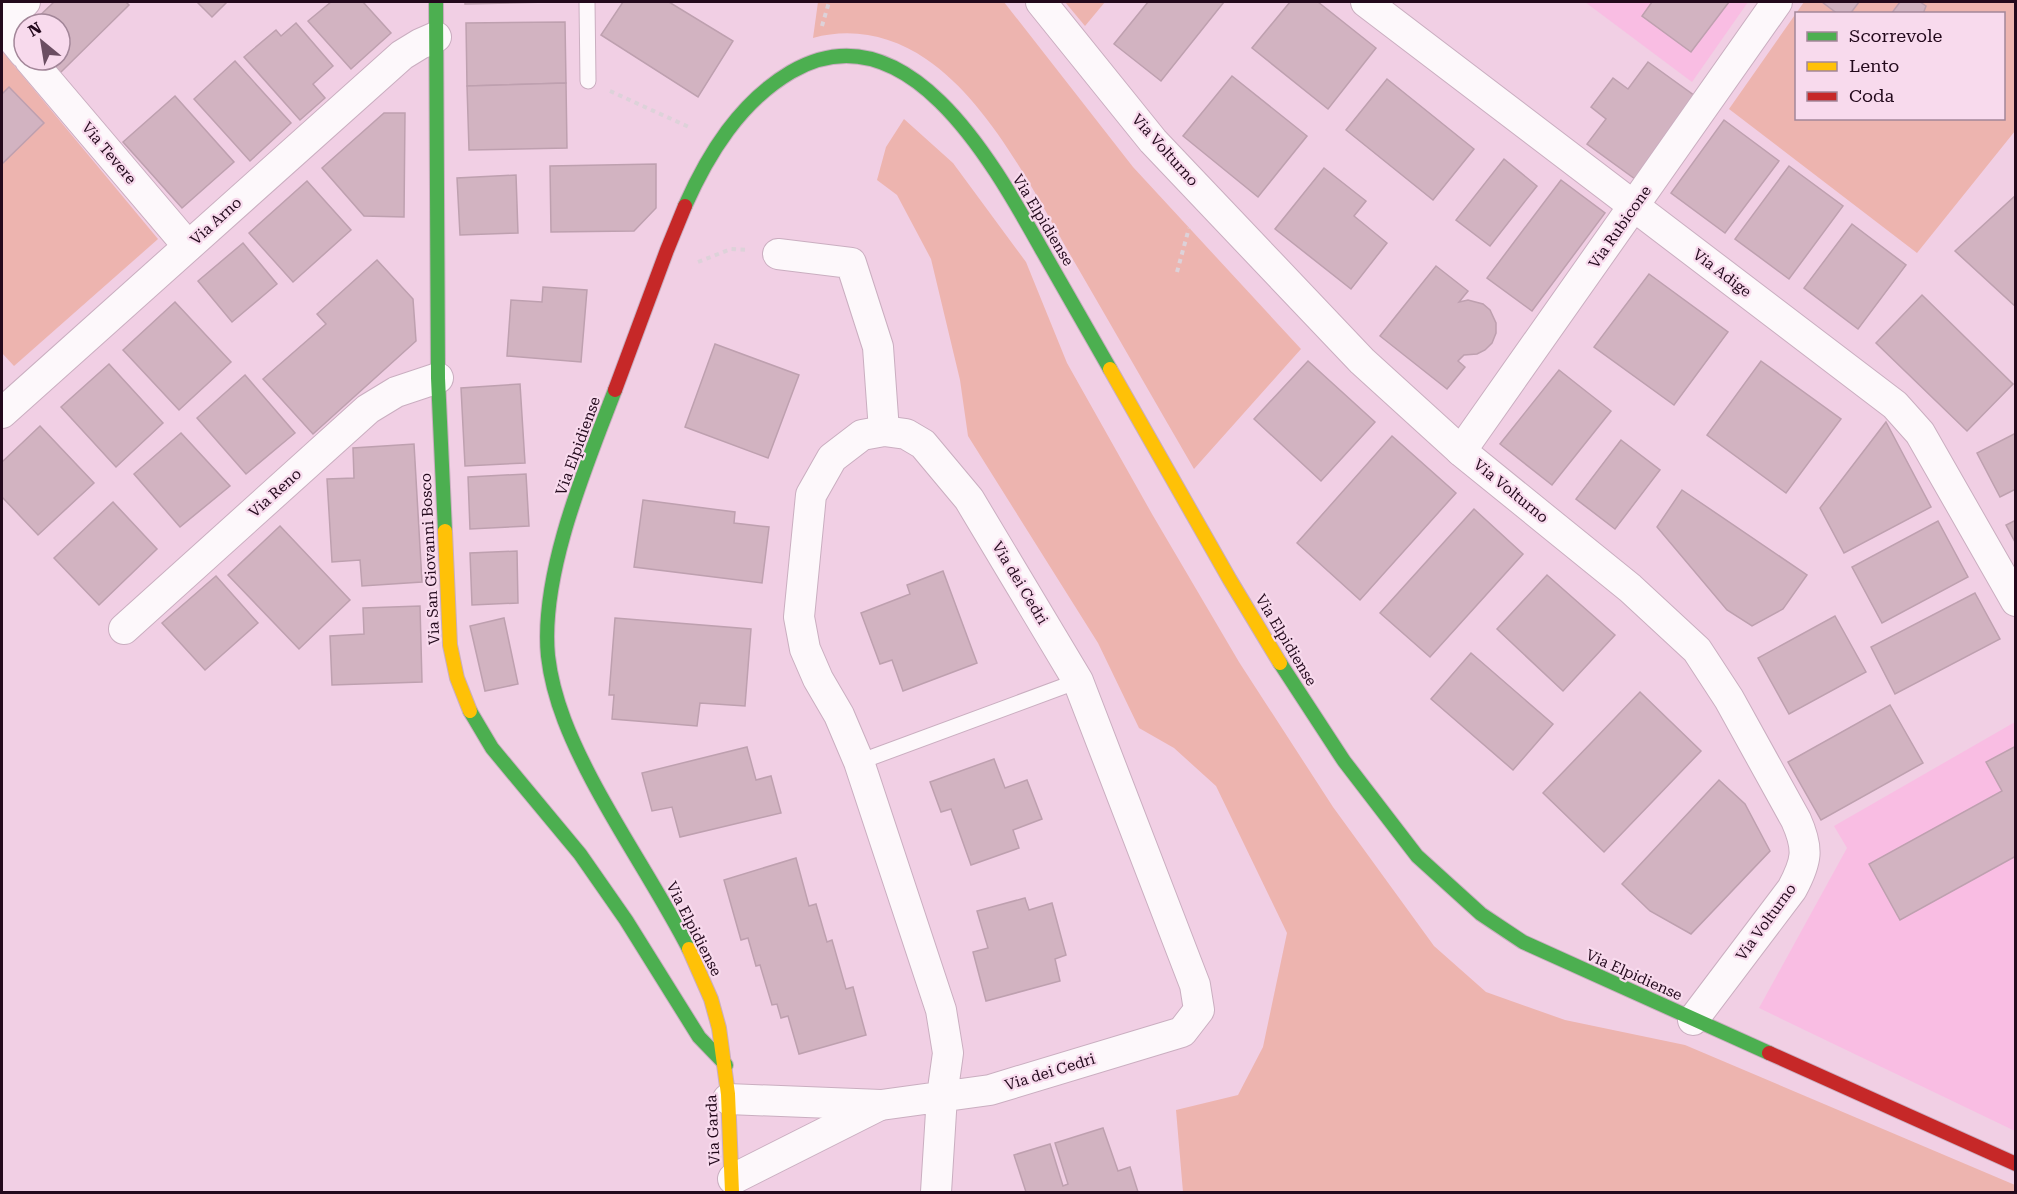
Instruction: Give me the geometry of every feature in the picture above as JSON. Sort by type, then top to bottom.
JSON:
[{"type":"main road","name":"Via San Giovanni Bosco","points":[[436,2],[438,378],[450,645],[458,678],[472,715],[492,748],[516,780],[580,854],[626,920],[699,1037],[726,1065]]},
{"type":"main road","name":"Via Elpidiense","points":[[726,1065],[717,1016],[695,963],[664,903],[621,834],[581,762],[569,734],[554,687],[548,653],[549,621],[564,535],[578,494],[664,258],[691,195],[714,150],[737,118],[759,95],[778,81],[818,60],[836,56],[853,56],[879,62],[908,76],[932,93],[954,116],[982,152],[1019,209],[1230,580],[1297,690],[1344,761],[1417,856],[1481,914],[1523,942],[2016,1164]]},
{"type":"main road","name":"Via Garda","points":[[726,1065],[732,1186]]},
{"type":"street","points":[[12,38],[2,25],[25,2]]},
{"type":"street","name":"Via Volturno","points":[[1041,2],[1154,141],[1362,361],[1461,451],[1622,581],[1666,620],[1697,650],[1729,699],[1796,820],[1805,840],[1805,857],[1801,873],[1792,890],[1693,1020]]},
{"type":"street","name":"Via Adige","points":[[1366,2],[1895,405],[1920,432],[2016,601]]},
{"type":"street","name":"Via Rubicone","points":[[1461,451],[1777,2]]},
{"type":"street","name":"Via Arno","points":[[2,413],[402,56],[436,37]]},
{"type":"street","name":"Via Tevere","points":[[40,72],[188,246]]},
{"type":"street","points":[[778,254],[851,263],[878,347],[884,431],[862,435],[832,458],[811,495],[799,617],[805,649],[818,679],[839,715],[859,762],[941,1010],[948,1053],[942,1096],[936,1192]]},
{"type":"street","name":"Via Reno","points":[[124,629],[368,409],[396,392],[438,378]]},
{"type":"street","name":"Via dei Cedri","points":[[881,1105],[990,1090],[1182,1032],[1199,1010],[1195,985],[1078,681],[969,499],[923,444],[906,434],[884,431]]},
{"type":"street","points":[[728,1099],[881,1105]]},
{"type":"street","points":[[732,1186],[881,1105]]},
{"type":"lane","points":[[587,2],[588,81]]},
{"type":"lane","points":[[859,762],[1078,681]]},
{"type":"path","points":[[822,29],[821,22],[829,2]]},
{"type":"path","points":[[588,81],[693,129]]},
{"type":"path","points":[[1176,272],[1188,228]]},
{"type":"path","points":[[690,266],[731,249]]},
{"type":"shaded area","points":[[818,2],[1004,2],[1133,167],[1301,349],[1194,469],[1028,181],[991,125],[971,100],[926,59],[900,44],[872,36],[843,33],[813,38]]},
{"type":"shaded area","points":[[1065,2],[1105,2],[1085,26]]},
{"type":"shaded area","points":[[1585,2],[1748,2],[1692,82]]},
{"type":"shaded area","points":[[1804,2],[1822,2],[1837,12],[1797,12]]},
{"type":"shaded area","points":[[1859,2],[1900,2],[1892,12],[1852,12]]},
{"type":"shaded area","points":[[1920,2],[2015,2],[2015,131],[1917,253],[1729,109],[1795,15],[1795,120],[2005,120],[2005,12],[1923,12],[1925,6]]},
{"type":"shaded area","points":[[2,51],[12,63],[12,72],[19,72],[158,239],[14,366],[2,353]]},
{"type":"shaded area","points":[[904,119],[953,163],[1026,262],[1067,363],[1239,662],[1333,807],[1434,946],[1486,992],[1565,1020],[1685,1045],[2015,1185],[2015,1192],[1183,1192],[1176,1110],[1238,1095],[1263,1047],[1287,933],[1216,786],[1174,748],[1139,728],[1098,643],[968,436],[960,380],[931,259],[897,195],[877,180],[886,147]]},
{"type":"shaded area","points":[[2015,722],[2015,1131],[1759,1008],[1847,848],[1834,826]]},
{"type":"building","points":[[54,2],[126,2],[129,5],[72,61],[72,12],[44,12]]},
{"type":"building","points":[[197,2],[227,2],[212,17]]},
{"type":"building","points":[[331,2],[363,2],[391,33],[351,69],[308,21]]},
{"type":"building","points":[[465,2],[548,2],[465,4]]},
{"type":"building","points":[[623,2],[669,2],[733,41],[698,97],[601,35]]},
{"type":"building","points":[[1148,2],[1224,2],[1161,81],[1114,44]]},
{"type":"building","points":[[1290,2],[1318,2],[1376,48],[1328,109],[1252,48]]},
{"type":"building","points":[[1652,2],[1729,2],[1691,52],[1642,16]]},
{"type":"building","points":[[1822,2],[1859,2],[1852,12],[1835,12]]},
{"type":"building","points":[[1900,2],[1920,2],[1926,6],[1924,12],[1892,12]]},
{"type":"building","points":[[565,22],[566,83],[467,86],[466,23]]},
{"type":"building","points":[[296,23],[333,66],[313,84],[325,98],[300,120],[244,57],[276,30],[281,36]]},
{"type":"building","points":[[235,61],[291,123],[250,161],[194,99]]},
{"type":"building","points":[[1648,62],[1695,96],[1635,179],[1587,144],[1606,119],[1591,107],[1613,78],[1628,89]]},
{"type":"building","points":[[1232,76],[1307,136],[1258,197],[1183,136]]},
{"type":"building","points":[[1387,79],[1474,149],[1433,200],[1346,130]]},
{"type":"building","points":[[566,83],[567,148],[469,150],[467,86]]},
{"type":"building","points":[[9,87],[44,123],[2,164],[2,94]]},
{"type":"building","points":[[175,96],[234,162],[182,208],[123,142]]},
{"type":"building","points":[[384,113],[405,113],[404,217],[364,216],[322,168]]},
{"type":"building","points":[[1724,120],[1779,161],[1725,233],[1671,193]]},
{"type":"building","points":[[1504,159],[1537,186],[1490,246],[1456,220]]},
{"type":"building","points":[[656,164],[656,208],[634,231],[551,232],[550,166]]},
{"type":"building","points":[[1789,166],[1843,206],[1789,279],[1735,239]]},
{"type":"building","points":[[1324,168],[1366,201],[1354,216],[1387,243],[1351,289],[1275,229]]},
{"type":"building","points":[[516,175],[518,233],[460,235],[457,178]]},
{"type":"building","points":[[1561,180],[1605,213],[1532,311],[1487,278]]},
{"type":"building","points":[[307,181],[351,230],[293,282],[249,233]]},
{"type":"building","points":[[2016,195],[2016,307],[1955,251]]},
{"type":"building","points":[[1852,224],[1906,265],[1858,329],[1804,288]]},
{"type":"building","points":[[243,243],[277,284],[232,322],[198,281]]},
{"type":"building","points":[[377,260],[413,299],[416,341],[313,434],[263,379],[326,324],[317,314]]},
{"type":"building","points":[[1436,266],[1468,291],[1459,302],[1468,300],[1483,304],[1490,310],[1496,323],[1496,333],[1492,343],[1485,350],[1477,354],[1464,355],[1458,361],[1465,367],[1447,389],[1380,336]]},
{"type":"building","points":[[1649,274],[1728,332],[1674,405],[1594,347]]},
{"type":"building","points":[[543,287],[587,290],[581,362],[507,356],[511,300],[542,302]]},
{"type":"building","points":[[1922,295],[2013,384],[1967,431],[1876,343]]},
{"type":"building","points":[[175,302],[231,362],[179,410],[123,350]]},
{"type":"building","points":[[715,344],[799,375],[768,458],[685,427]]},
{"type":"building","points":[[1308,361],[1375,422],[1321,481],[1254,419]]},
{"type":"building","points":[[1761,361],[1841,419],[1786,493],[1707,435]]},
{"type":"building","points":[[109,364],[163,423],[116,467],[61,407]]},
{"type":"building","points":[[1559,370],[1611,411],[1552,485],[1500,444]]},
{"type":"building","points":[[245,375],[295,433],[246,474],[197,418]]},
{"type":"building","points":[[520,384],[525,463],[465,466],[461,388]]},
{"type":"building","points":[[1886,422],[1931,507],[1844,553],[1820,508]]},
{"type":"building","points":[[40,426],[94,483],[38,535],[2,497],[2,462]]},
{"type":"building","points":[[181,433],[230,486],[180,527],[134,474]]},
{"type":"building","points":[[2016,433],[2016,489],[2000,497],[1977,453]]},
{"type":"building","points":[[1392,436],[1456,493],[1360,600],[1297,543]]},
{"type":"building","points":[[1621,440],[1660,470],[1615,529],[1576,499]]},
{"type":"building","points":[[414,444],[422,582],[362,586],[360,560],[332,562],[327,479],[354,478],[353,448]]},
{"type":"building","points":[[526,474],[529,526],[470,529],[468,477]]},
{"type":"building","points":[[1682,490],[1807,575],[1783,609],[1752,626],[1727,610],[1657,527]]},
{"type":"building","points":[[643,500],[735,512],[734,523],[769,527],[762,583],[634,567]]},
{"type":"building","points":[[113,502],[157,549],[99,605],[54,558]]},
{"type":"building","points":[[1474,509],[1523,554],[1430,657],[1380,613]]},
{"type":"building","points":[[2016,520],[2016,544],[2006,525]]},
{"type":"building","points":[[1938,521],[1968,577],[1882,623],[1852,567]]},
{"type":"building","points":[[280,526],[350,600],[299,649],[228,575]]},
{"type":"building","points":[[517,551],[518,603],[472,605],[470,553]]},
{"type":"building","points":[[943,571],[977,663],[903,691],[892,660],[880,664],[861,613],[910,594],[907,585]]},
{"type":"building","points":[[1547,575],[1615,635],[1563,691],[1497,629]]},
{"type":"building","points":[[216,576],[258,623],[205,670],[162,623]]},
{"type":"building","points":[[1975,593],[2000,639],[1895,694],[1871,647]]},
{"type":"building","points":[[420,606],[422,682],[332,685],[330,636],[364,634],[363,608]]},
{"type":"building","points":[[1835,616],[1866,672],[1789,714],[1758,658]]},
{"type":"building","points":[[504,618],[518,684],[485,691],[470,626]]},
{"type":"building","points":[[615,618],[751,629],[745,706],[700,703],[697,726],[612,719],[614,695],[609,695]]},
{"type":"building","points":[[1471,653],[1553,724],[1513,770],[1431,699]]},
{"type":"building","points":[[1640,692],[1701,751],[1604,852],[1543,793]]},
{"type":"building","points":[[1890,705],[1923,763],[1821,820],[1788,762]]},
{"type":"building","points":[[2016,746],[2016,856],[1900,920],[1869,864],[2002,791],[1986,762]]},
{"type":"building","points":[[747,747],[756,780],[771,776],[781,813],[680,837],[672,807],[652,811],[642,773]]},
{"type":"building","points":[[994,759],[1005,788],[1027,780],[1042,819],[1013,830],[1019,848],[971,865],[951,809],[941,812],[930,782]]},
{"type":"building","points":[[1719,780],[1745,804],[1770,851],[1691,934],[1650,911],[1622,884]]},
{"type":"building","points":[[796,858],[809,906],[816,904],[827,942],[832,940],[846,989],[853,987],[866,1035],[799,1054],[788,1016],[781,1018],[777,1004],[772,1005],[760,965],[756,966],[748,938],[741,940],[724,880]]},
{"type":"building","points":[[1025,898],[1029,910],[1052,903],[1066,955],[1055,959],[1060,981],[986,1001],[973,952],[988,948],[977,911]]},
{"type":"building","points":[[1103,1128],[1118,1171],[1130,1167],[1138,1192],[1026,1192],[1014,1155],[1050,1144],[1063,1186],[1068,1184],[1055,1143]]},
{"type":"traffic: fast","points":[[436,2],[438,378],[445,531]]},
{"type":"traffic: fast","points":[[685,206],[715,149],[741,114],[773,84],[791,72],[833,57],[873,60],[910,77],[943,105],[973,140],[1023,216],[1110,369]]},
{"type":"traffic: fast","points":[[615,390],[579,486],[558,556],[547,624],[548,656],[554,689],[577,751],[689,949]]},
{"type":"traffic: fast","points":[[1280,663],[1344,761],[1417,856],[1481,914],[1523,942],[1769,1053]]},
{"type":"traffic: fast","points":[[470,711],[492,748],[580,854],[626,920],[699,1037],[726,1065]]},
{"type":"traffic: slow","points":[[1110,369],[1280,663]]},
{"type":"traffic: slow","points":[[445,531],[450,645],[457,678],[470,711]]},
{"type":"traffic: slow","points":[[689,949],[711,999],[719,1028],[728,1094],[732,1192]]},
{"type":"traffic: jam","points":[[615,390],[685,206]]},
{"type":"traffic: jam","points":[[1769,1053],[2016,1164]]}]
